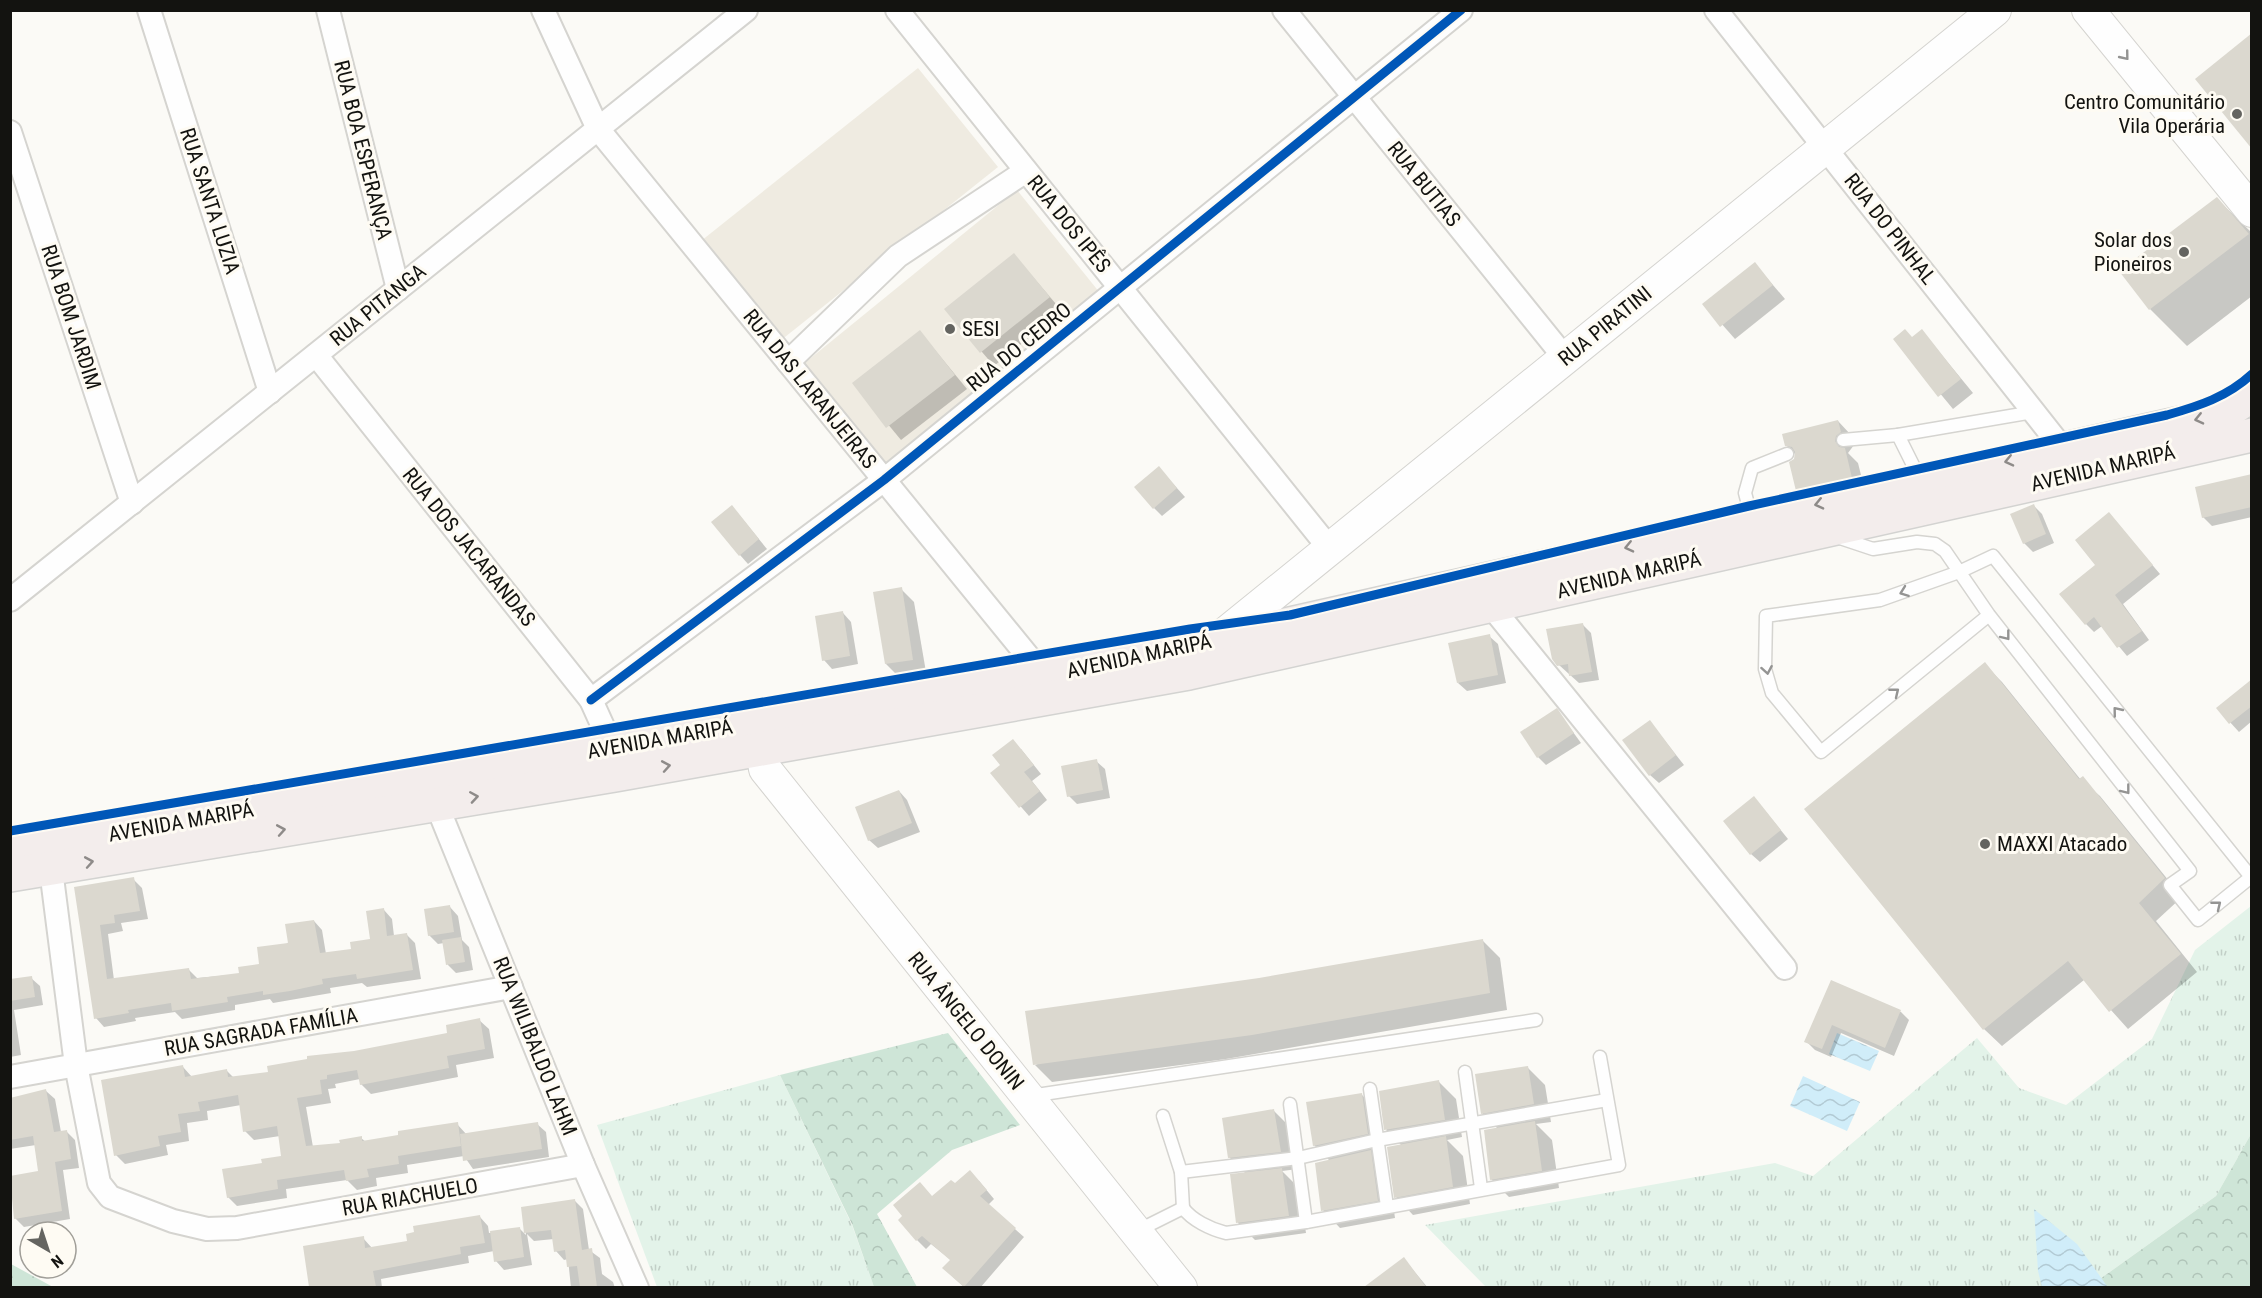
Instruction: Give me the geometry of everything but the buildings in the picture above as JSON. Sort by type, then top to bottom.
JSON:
[{"type":"main road","name":"AVENIDA MARIPÁ","points":[[10,875],[49,857],[1046,687],[1218,654],[2065,462],[2225,413],[2252,395]]},
{"type":"main road","name":"AVENIDA MARIPÁ","points":[[2065,462],[2252,435]]},
{"type":"main road","name":"AVENIDA MARIPÁ","points":[[1274,641],[1491,606],[1753,533],[1822,532],[1922,495]]},
{"type":"main road","name":"AVENIDA MARIPÁ","points":[[10,851],[49,857]]},
{"type":"street","name":"RUA SANTA LUZIA","points":[[149,10],[270,392]]},
{"type":"street","name":"RUA BOA ESPERANÇA","points":[[328,10],[398,289]]},
{"type":"street","name":"RUA DAS LARANJEIRAS","points":[[543,10],[598,129],[884,480],[1046,687]]},
{"type":"street","name":"RUA PITANGA","points":[[10,600],[746,10]]},
{"type":"street","name":"RUA DOS IPÊS","points":[[897,10],[1330,549]]},
{"type":"street","name":"RUA BUTIAS","points":[[1284,10],[1565,358]]},
{"type":"street","name":"RUA DO CEDRO","points":[[591,700],[884,480],[1461,10]]},
{"type":"street","name":"RUA DO PINHAL","points":[[1716,10],[2034,411],[2065,462]]},
{"type":"street","name":"RUA PIRATINI","points":[[1218,654],[1330,549],[1995,10]]},
{"type":"street","points":[[2088,10],[2252,211]]},
{"type":"street","points":[[2115,10],[2252,178]]},
{"type":"street","name":"RUA BOM JARDIM","points":[[10,132],[132,503]]},
{"type":"street","points":[[788,362],[898,256],[1026,171]]},
{"type":"street","name":"RUA DOS JACARANDAS","points":[[316,355],[591,700],[613,761]]},
{"type":"street","points":[[1491,606],[1785,968]]},
{"type":"street","name":"RUA ÂNGELO DONIN","points":[[760,735],[765,769],[1026,1097],[1137,1230],[1181,1287]]},
{"type":"street","name":"RUA WILIBALDO LAHM","points":[[434,792],[583,1165],[637,1287]]},
{"type":"street","points":[[49,857],[76,1065]]},
{"type":"street","name":"RUA SAGRADA FAMÍLIA","points":[[10,1077],[511,987]]},
{"type":"street","name":"RUA RIACHUELO","points":[[76,1065],[92,1157],[99,1183],[110,1197],[173,1221],[207,1229],[237,1228],[583,1165]]},
{"type":"lane","points":[[1843,440],[1898,435],[2034,411]]},
{"type":"lane","points":[[1898,435],[1922,495]]},
{"type":"lane","points":[[1753,533],[1745,493],[1752,468],[1787,454]]},
{"type":"lane","points":[[1822,532],[1873,549],[1917,542],[1935,544],[1945,551],[1959,572],[1989,615],[2190,870],[2170,885],[2198,920],[2251,878],[1993,556],[1959,572],[1880,600],[1766,616],[1766,669],[1772,693],[1821,752],[1989,615]]},
{"type":"lane","points":[[1026,1097],[1536,1020]]},
{"type":"lane","points":[[1163,1116],[1180,1172],[1182,1208],[1188,1215],[1215,1230],[1226,1233],[1306,1222],[1481,1188],[1619,1165],[1600,1057]]},
{"type":"lane","points":[[1465,1072],[1481,1188]]},
{"type":"lane","points":[[1370,1089],[1387,1206]]},
{"type":"lane","points":[[1180,1172],[1298,1158],[1472,1122],[1607,1100]]},
{"type":"lane","points":[[1290,1104],[1306,1222]]},
{"type":"lane","points":[[1137,1230],[1182,1208]]},
{"type":"shaded area","points":[[918,68],[998,167],[780,341],[701,241]]},
{"type":"shaded area","name":"SESI","points":[[1017,190],[1100,293],[884,468],[801,366]]},
{"type":"green space","points":[[2251,906],[2251,1134],[2216,1196],[2093,1284],[2077,1288],[1486,1287],[1425,1225],[1775,1163],[1813,1176],[1977,1038],[2019,1088],[2066,1105],[2152,1039],[2195,950]]},
{"type":"green space","points":[[948,1033],[1020,1125],[952,1150],[877,1214],[917,1287],[874,1287],[852,1224],[780,1075]]},
{"type":"green space","points":[[780,1075],[852,1225],[874,1287],[657,1287],[597,1125]]},
{"type":"green space","points":[[2251,1134],[2251,1287],[2077,1288],[2093,1284],[2216,1196]]},
{"type":"green space","points":[[10,1264],[18,1268],[18,1280],[40,1280],[53,1287],[11,1287]]},
{"type":"water","points":[[1837,1033],[1879,1051],[1870,1071],[1829,1054]]},
{"type":"water","points":[[1803,1076],[1860,1102],[1847,1131],[1790,1106]]},
{"type":"water","points":[[2034,1209],[2077,1244],[2107,1286],[2111,1287],[2042,1287],[2038,1271]]},
{"type":"cycle path","points":[[591,700],[884,480],[1461,10]]},
{"type":"cycle path","points":[[10,831],[1190,629],[1290,615],[1749,506],[2167,415],[2212,400],[2233,389],[2252,374]]},
{"type":"place","name":"Centro Comunitário Vila Operária","points":[[2237,114]]},
{"type":"place","name":"Solar dos Pioneiros","points":[[2184,252]]},
{"type":"place","name":"SESI","points":[[950,329]]},
{"type":"place","name":"MAXXI Atacado","points":[[1985,844]]}]
